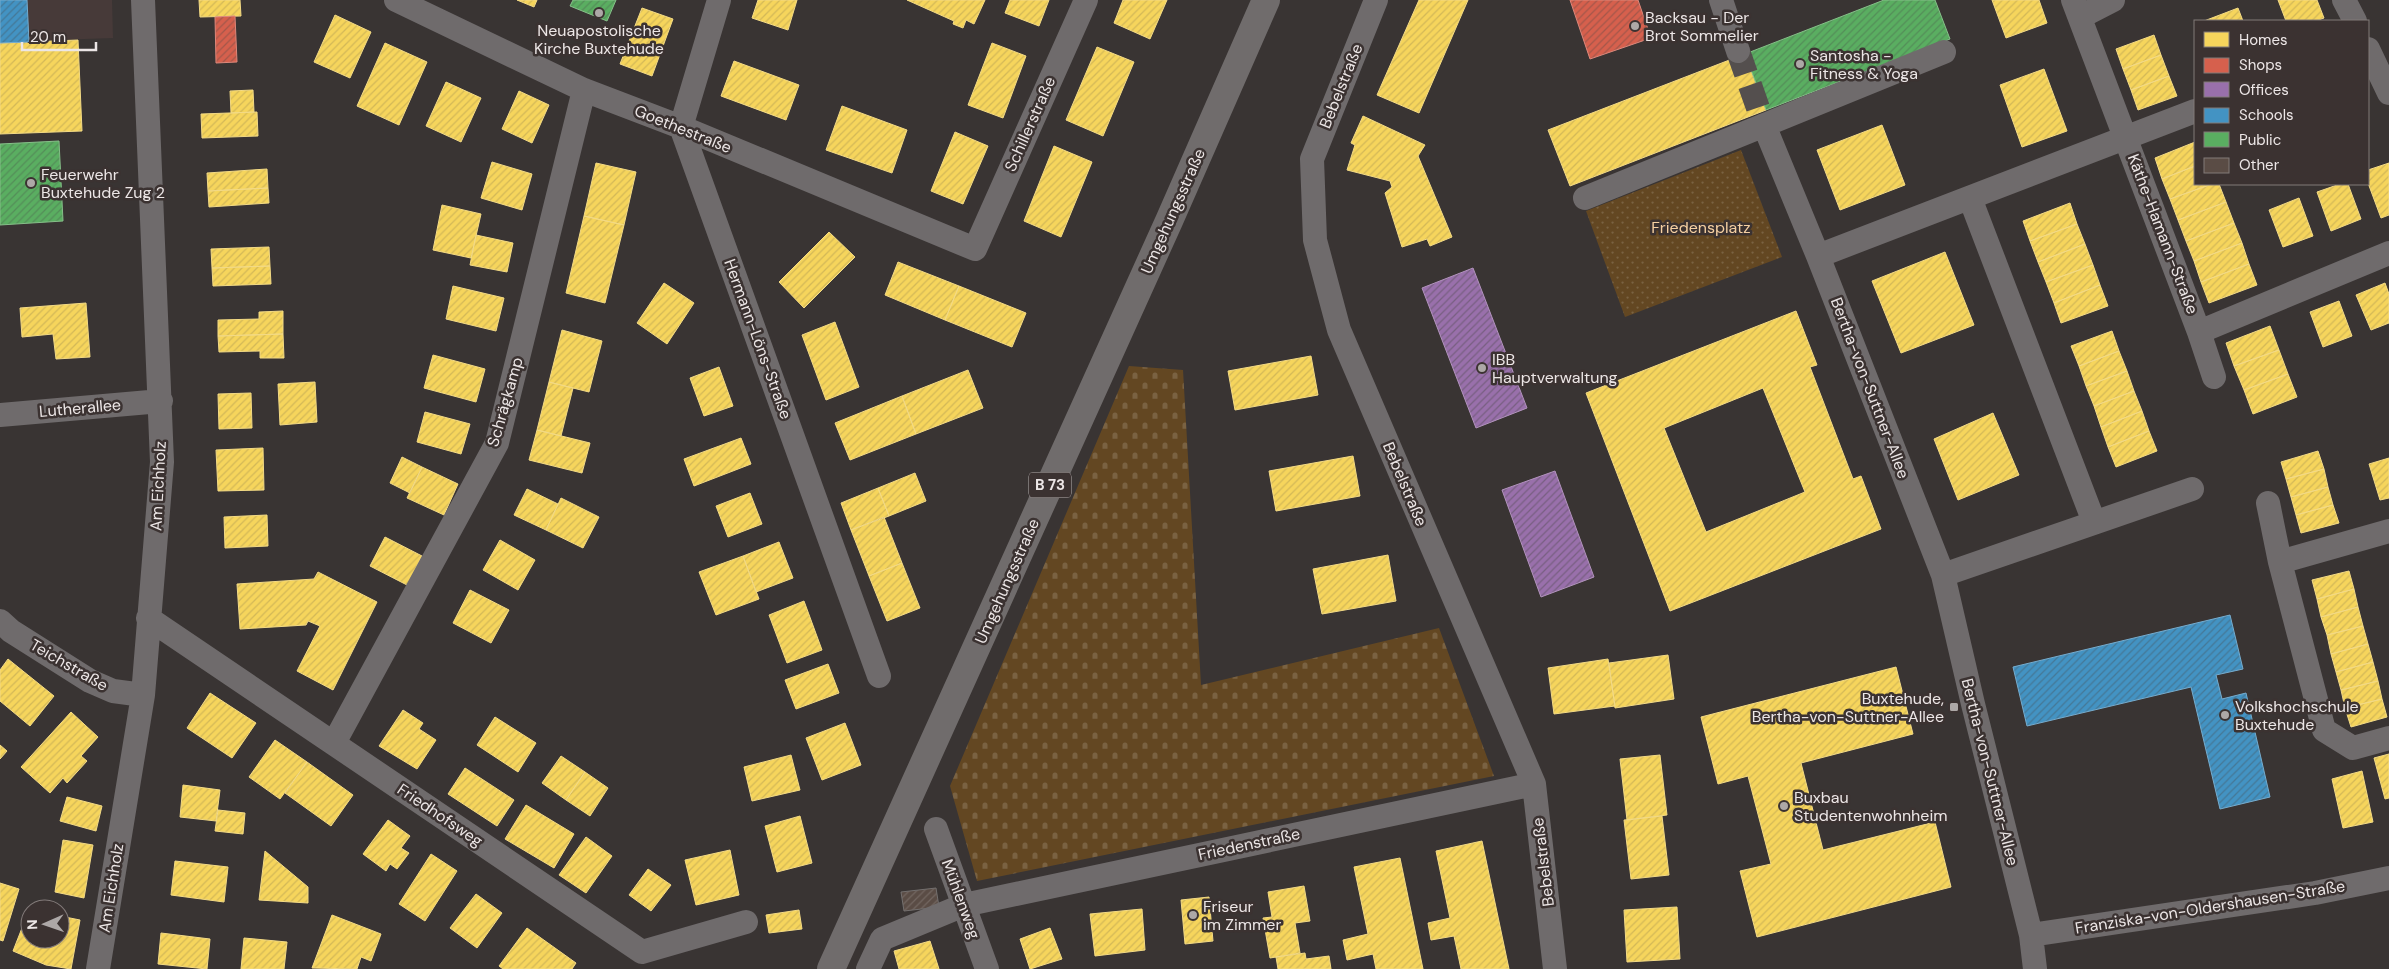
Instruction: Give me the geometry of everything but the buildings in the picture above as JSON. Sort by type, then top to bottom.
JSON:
[{"type":"main road","name":"Umgehungsstraße","points":[[831,969],[1169,221],[1266,0]]},
{"type":"street","name":"Am Eichholz","points":[[98,969],[143,695],[162,462],[143,0]]},
{"type":"street","name":"Goethestraße","points":[[396,0],[584,90],[681,126],[974,249]]},
{"type":"street","points":[[681,126],[719,0]]},
{"type":"street","name":"Schillerstraße","points":[[974,249],[1086,0]]},
{"type":"street","name":"Bebelstraße","points":[[1376,0],[1312,160],[1315,240],[1339,330],[1534,784],[1555,969]]},
{"type":"street","points":[[1720,0],[1738,51]]},
{"type":"street","name":"Käthe-Hamann-Straße","points":[[2113,0],[2076,8],[2126,136],[2214,377]]},
{"type":"street","points":[[2344,0],[2354,20]]},
{"type":"street","points":[[2369,51],[2389,93]]},
{"type":"street","points":[[1585,198],[1944,52]]},
{"type":"street","name":"Schrägkamp","points":[[334,743],[497,443],[584,90]]},
{"type":"street","name":"Käthe-Hamann-Straße","points":[[2126,136],[2194,111]]},
{"type":"street","name":"Bertha-von-Suttner-Allee","points":[[1764,125],[1818,256],[1943,575],[2031,935],[2035,969]]},
{"type":"street","name":"Hermann-Löns-Straße","points":[[681,126],[879,676]]},
{"type":"street","points":[[1818,256],[2126,136]]},
{"type":"street","points":[[1970,198],[2094,522]]},
{"type":"street","name":"Käthe-Hamann-Straße","points":[[2199,332],[2389,253]]},
{"type":"street","name":"Lutherallee","points":[[0,415],[160,401]]},
{"type":"street","points":[[1943,575],[2192,489]]},
{"type":"street","points":[[2268,503],[2280,562],[2324,730],[2352,748],[2389,738]]},
{"type":"street","points":[[2280,562],[2389,531]]},
{"type":"street","name":"Friedhofsweg","points":[[148,618],[642,952],[746,922]]},
{"type":"street","name":"Teichstraße","points":[[4,633],[90,681],[112,691],[143,695]]},
{"type":"street","name":"Friedenstraße","points":[[868,969],[882,939],[964,905],[1534,784]]},
{"type":"street","name":"Mühlenweg","points":[[936,829],[987,969]]},
{"type":"street","name":"Franziska-von-Oldershausen-Straße","points":[[2031,935],[2315,893],[2389,878]]},
{"type":"shaded area","points":[[0,0],[112,0],[113,38],[0,42]]},
{"type":"green space","name":"Friedensplatz","points":[[1741,150],[1782,257],[1625,317],[1586,211]]},
{"type":"green space","points":[[1129,366],[1183,370],[1201,685],[1439,628],[1494,776],[977,881],[950,786]]},
{"type":"tunnel","points":[[1738,51],[1764,125]]},
{"type":"place","name":"Neuapostolische Kirche Buxtehude","points":[[599,13]]},
{"type":"place","name":"Backsau - Der Brot Sommelier","points":[[1635,26]]},
{"type":"place","name":"Santosha - Fitness & Yoga","points":[[1800,64]]},
{"type":"place","name":"Feuerwehr Buxtehude Zug 2","points":[[31,183]]},
{"type":"place","name":"IBB Hauptverwaltung","points":[[1482,368]]},
{"type":"place","name":"Buxtehude, Bertha-von-Suttner-Allee","points":[[1954,707]]},
{"type":"place","name":"Volkshochschule Buxtehude","points":[[2225,715]]},
{"type":"place","name":"Buxbau Studentenwohnheim","points":[[1784,806]]},
{"type":"place","name":"Friseur im Zimmer","points":[[1193,915]]}]
